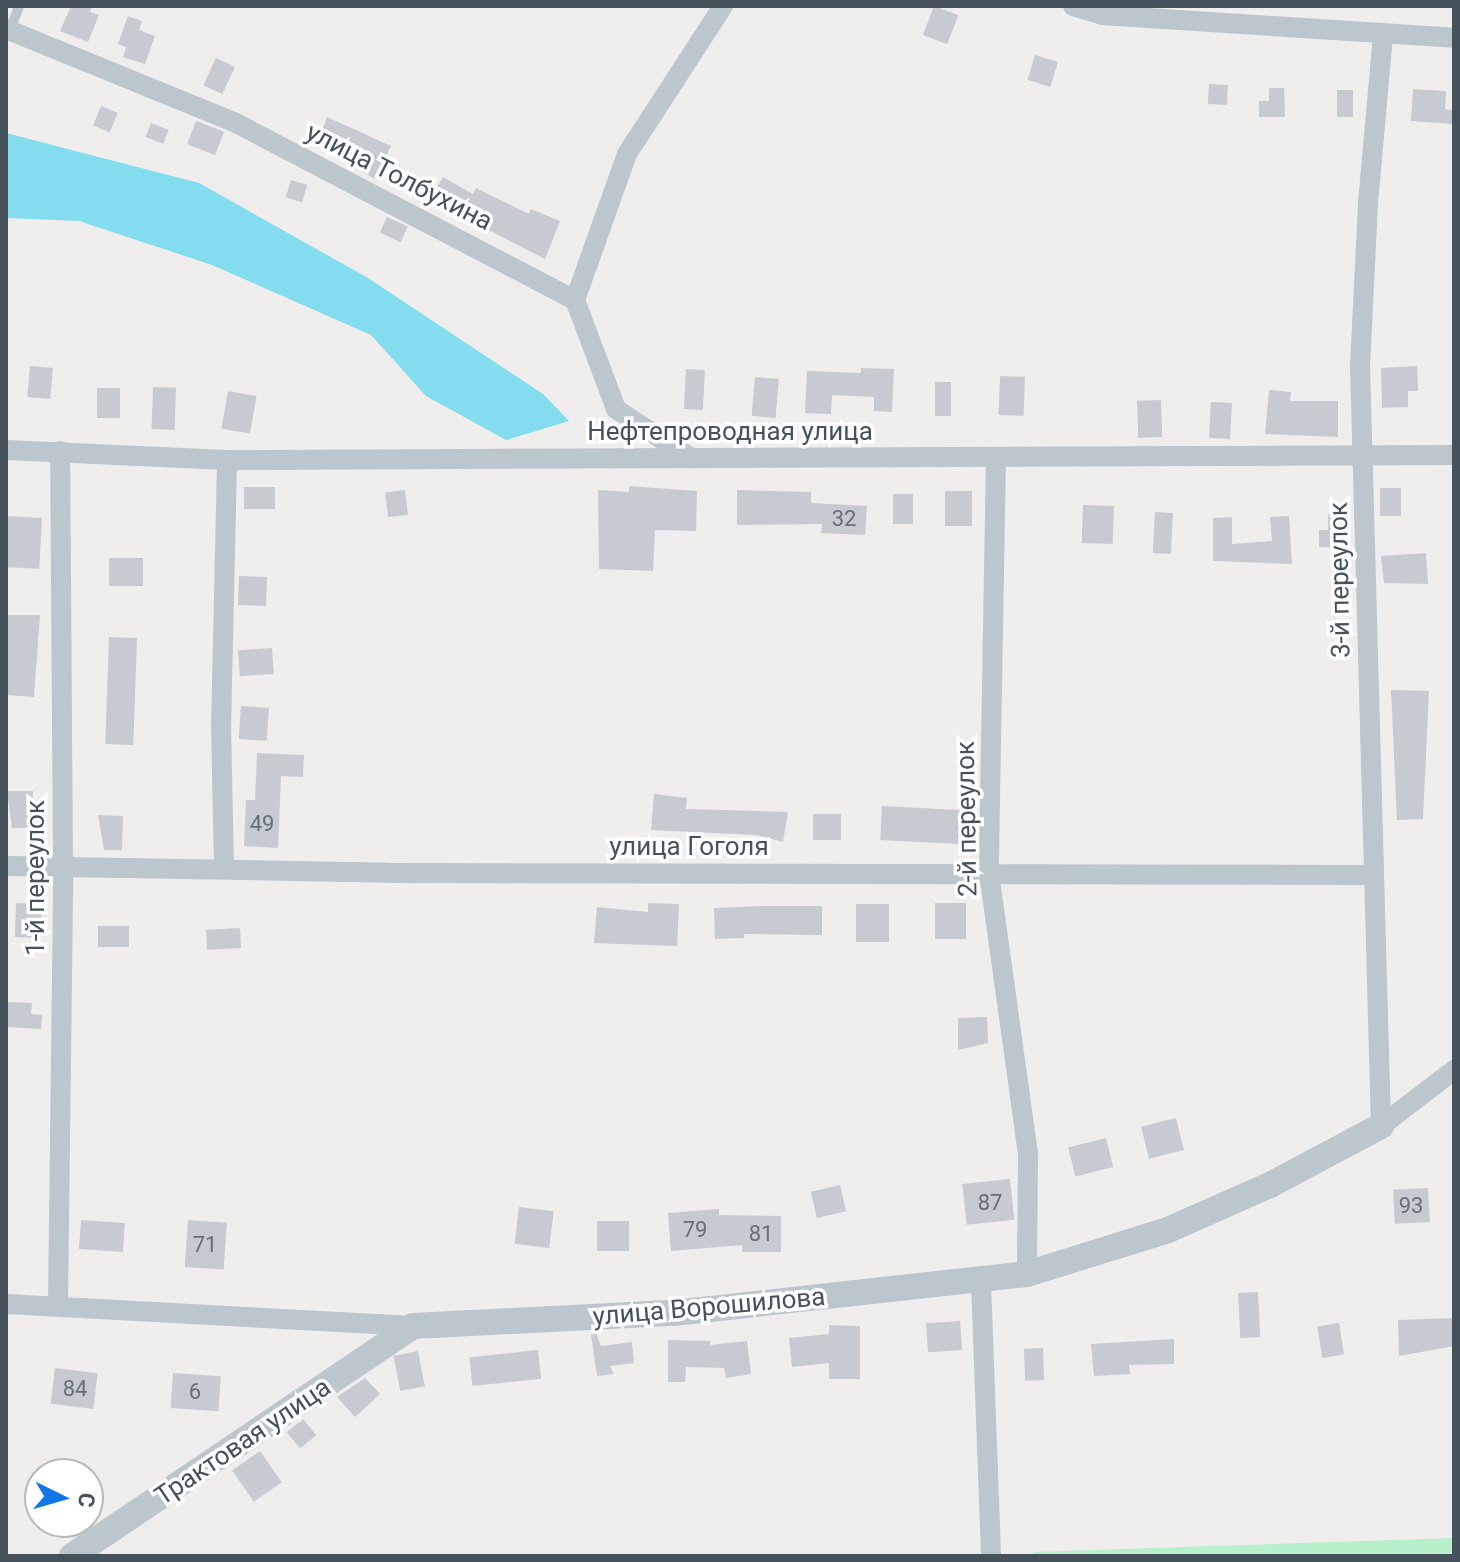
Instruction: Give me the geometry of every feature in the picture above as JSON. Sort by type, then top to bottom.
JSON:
[{"type":"street","points":[[691,458],[616,409],[575,300],[627,154],[723,6]]},
{"type":"street","points":[[1073,6],[1102,15],[1454,38]]},
{"type":"street","name":"улица Толбухина","points":[[8,30],[236,123],[575,300]]},
{"type":"street","name":"3-й переулок","points":[[1381,1126],[1360,367],[1367,218],[1383,34]]},
{"type":"street","name":"Нефтепроводная улица","points":[[6,450],[227,460],[1454,455]]},
{"type":"street","name":"1-й переулок","points":[[58,1304],[63,866],[60,451]]},
{"type":"street","name":"2-й переулок","points":[[996,457],[989,873],[1028,1153],[1027,1274]]},
{"type":"street","points":[[224,868],[221,728],[227,460]]},
{"type":"street","name":"улица Гоголя","points":[[6,866],[1372,875]]},
{"type":"street","points":[[1381,1126],[1454,1070]]},
{"type":"street","name":"улица Ворошилова","points":[[6,1304],[58,1304],[413,1326],[674,1313],[981,1282],[1027,1274],[1168,1230],[1270,1185],[1381,1126]]},
{"type":"street","points":[[981,1282],[991,1556]]},
{"type":"street","name":"Трактовая улица","points":[[72,1556],[413,1326]]},
{"type":"lane","points":[[8,30],[19,6]]},
{"type":"green space","points":[[1454,1538],[1454,1556],[1033,1556],[1033,1552]]},
{"type":"water","points":[[6,133],[199,183],[368,278],[543,394],[569,421],[506,440],[426,396],[371,335],[212,265],[79,221],[6,218]]},
{"type":"building","points":[[71,6],[92,6],[90,12],[99,15],[88,42],[60,31]]},
{"type":"building","points":[[934,6],[958,15],[947,44],[923,35]]},
{"type":"building","points":[[128,16],[142,21],[139,30],[155,36],[145,64],[123,57],[126,47],[118,44]]},
{"type":"building","points":[[1035,55],[1058,62],[1050,87],[1027,80]]},
{"type":"building","points":[[216,58],[235,67],[222,94],[203,85]]},
{"type":"building","points":[[1209,84],[1228,85],[1227,105],[1208,104]]},
{"type":"building","points":[[1269,88],[1284,88],[1285,117],[1259,117],[1259,101],[1269,101]]},
{"type":"building","points":[[1413,89],[1446,91],[1445,109],[1453,110],[1452,124],[1411,121]]},
{"type":"building","points":[[1337,90],[1353,90],[1353,117],[1337,117]]},
{"type":"building","points":[[101,106],[118,113],[110,132],[93,125]]},
{"type":"building","points":[[327,117],[391,146],[375,179],[316,146]]},
{"type":"building","points":[[196,121],[224,132],[215,155],[187,144]]},
{"type":"building","points":[[151,123],[169,130],[163,144],[146,137]]},
{"type":"building","points":[[443,177],[473,194],[476,188],[529,214],[531,209],[560,221],[545,259],[430,200]]},
{"type":"building","points":[[291,180],[307,185],[302,202],[286,197]]},
{"type":"building","points":[[387,217],[408,227],[401,242],[380,232]]},
{"type":"building","points":[[30,366],[53,368],[50,399],[27,397]]},
{"type":"building","points":[[1417,366],[1418,391],[1408,391],[1408,407],[1382,408],[1381,368]]},
{"type":"building","points":[[861,368],[894,369],[892,412],[874,411],[874,397],[832,395],[831,414],[805,413],[807,371],[861,373]]},
{"type":"building","points":[[686,369],[705,370],[703,410],[684,409]]},
{"type":"building","points":[[1000,376],[1025,377],[1024,416],[999,415]]},
{"type":"building","points":[[755,377],[779,379],[776,418],[752,416]]},
{"type":"building","points":[[935,382],[951,382],[951,416],[935,416]]},
{"type":"building","points":[[153,387],[176,388],[175,430],[152,429]]},
{"type":"building","points":[[97,388],[120,388],[120,418],[97,418]]},
{"type":"building","points":[[1269,390],[1291,392],[1290,401],[1338,401],[1338,437],[1265,434]]},
{"type":"building","points":[[228,391],[257,396],[250,433],[221,428]]},
{"type":"building","points":[[1161,400],[1162,437],[1138,438],[1137,401]]},
{"type":"building","points":[[1211,402],[1232,403],[1230,439],[1209,438]]},
{"type":"building","points":[[629,486],[697,491],[696,531],[655,530],[653,571],[599,569],[598,490],[629,492]]},
{"type":"building","points":[[244,487],[275,487],[275,509],[244,509]]},
{"type":"building","points":[[1380,488],[1401,488],[1401,516],[1380,516]]},
{"type":"building","points":[[405,490],[408,515],[388,517],[385,492]]},
{"type":"building","points":[[737,490],[811,492],[811,503],[867,506],[865,535],[821,533],[822,524],[737,525]]},
{"type":"building","points":[[945,491],[972,491],[972,526],[945,526]]},
{"type":"building","points":[[893,494],[913,494],[913,524],[893,524]]},
{"type":"building","points":[[1083,505],[1114,506],[1113,544],[1082,543]]},
{"type":"building","points":[[1155,512],[1173,513],[1171,554],[1153,553]]},
{"type":"building","points":[[1328,514],[1347,514],[1347,548],[1319,547],[1319,530],[1328,530]]},
{"type":"building","points":[[6,516],[42,518],[39,569],[6,567]]},
{"type":"building","points":[[1289,516],[1292,564],[1213,561],[1213,518],[1232,517],[1232,544],[1272,541],[1270,517]]},
{"type":"building","points":[[1426,553],[1428,584],[1384,583],[1381,556]]},
{"type":"building","points":[[109,558],[143,558],[143,586],[109,586]]},
{"type":"building","points":[[239,576],[267,577],[266,606],[238,605]]},
{"type":"building","points":[[8,615],[40,615],[34,697],[6,695]]},
{"type":"building","points":[[109,637],[137,638],[133,745],[105,744]]},
{"type":"building","points":[[272,648],[274,674],[240,676],[238,650]]},
{"type":"building","points":[[1391,690],[1429,691],[1423,819],[1397,820]]},
{"type":"building","points":[[241,706],[269,708],[267,741],[239,739]]},
{"type":"building","points":[[257,753],[304,755],[303,777],[281,776],[278,848],[244,846],[246,800],[255,800]]},
{"type":"building","points":[[7,791],[33,791],[32,828],[12,828]]},
{"type":"building","points":[[654,794],[687,798],[686,809],[788,812],[783,842],[756,835],[651,830]]},
{"type":"building","points":[[882,806],[960,810],[958,844],[880,840]]},
{"type":"building","points":[[813,814],[841,814],[841,840],[813,840]]},
{"type":"building","points":[[98,815],[123,816],[122,850],[104,850]]},
{"type":"building","points":[[16,903],[42,904],[41,938],[15,937]]},
{"type":"building","points":[[648,903],[679,904],[677,946],[594,943],[597,907],[648,912]]},
{"type":"building","points":[[935,903],[966,903],[966,939],[935,939]]},
{"type":"building","points":[[856,904],[889,904],[889,942],[856,942]]},
{"type":"building","points":[[822,906],[822,935],[744,934],[744,938],[715,939],[714,908]]},
{"type":"building","points":[[98,926],[129,926],[129,947],[98,947]]},
{"type":"building","points":[[240,928],[241,948],[207,950],[206,930]]},
{"type":"building","points":[[8,1002],[32,1003],[31,1014],[42,1015],[41,1029],[7,1027]]},
{"type":"building","points":[[987,1017],[988,1043],[958,1050],[958,1018]]},
{"type":"building","points":[[1176,1118],[1184,1150],[1149,1159],[1141,1127]]},
{"type":"building","points":[[1106,1138],[1113,1167],[1075,1177],[1068,1147]]},
{"type":"building","points":[[1010,1179],[1014,1220],[967,1225],[962,1184]]},
{"type":"building","points":[[840,1185],[846,1211],[817,1218],[811,1192]]},
{"type":"building","points":[[1428,1188],[1430,1222],[1395,1224],[1393,1190]]},
{"type":"building","points":[[519,1207],[554,1211],[549,1248],[514,1244]]},
{"type":"building","points":[[719,1209],[719,1215],[781,1216],[781,1252],[742,1252],[742,1245],[671,1251],[668,1213]]},
{"type":"building","points":[[81,1220],[125,1223],[123,1252],[79,1249]]},
{"type":"building","points":[[188,1220],[227,1223],[224,1270],[185,1267]]},
{"type":"building","points":[[597,1221],[629,1221],[629,1251],[597,1251]]},
{"type":"building","points":[[1258,1292],[1260,1337],[1240,1338],[1238,1293]]},
{"type":"building","points":[[1454,1318],[1454,1346],[1399,1356],[1398,1320]]},
{"type":"building","points":[[960,1321],[962,1350],[928,1352],[926,1323]]},
{"type":"building","points":[[1339,1323],[1344,1355],[1322,1358],[1317,1326]]},
{"type":"building","points":[[829,1325],[860,1326],[860,1379],[829,1379],[829,1363],[792,1367],[789,1338],[829,1334]]},
{"type":"building","points":[[596,1333],[601,1346],[632,1342],[634,1363],[610,1366],[614,1374],[597,1376],[591,1334]]},
{"type":"building","points":[[1174,1339],[1174,1364],[1129,1365],[1130,1374],[1094,1376],[1091,1344]]},
{"type":"building","points":[[668,1340],[710,1341],[710,1345],[747,1341],[751,1374],[726,1378],[724,1368],[686,1367],[685,1382],[668,1382]]},
{"type":"building","points":[[1043,1348],[1044,1380],[1025,1381],[1024,1349]]},
{"type":"building","points":[[538,1350],[541,1379],[472,1386],[469,1357]]},
{"type":"building","points":[[418,1351],[425,1386],[400,1391],[393,1356]]},
{"type":"building","points":[[55,1368],[98,1373],[93,1409],[51,1404]]},
{"type":"building","points":[[173,1373],[221,1376],[218,1411],[171,1408]]},
{"type":"building","points":[[365,1378],[380,1394],[355,1417],[337,1397]]},
{"type":"building","points":[[303,1419],[316,1435],[300,1449],[287,1432]]},
{"type":"building","points":[[260,1451],[282,1482],[254,1502],[232,1471]]}]
